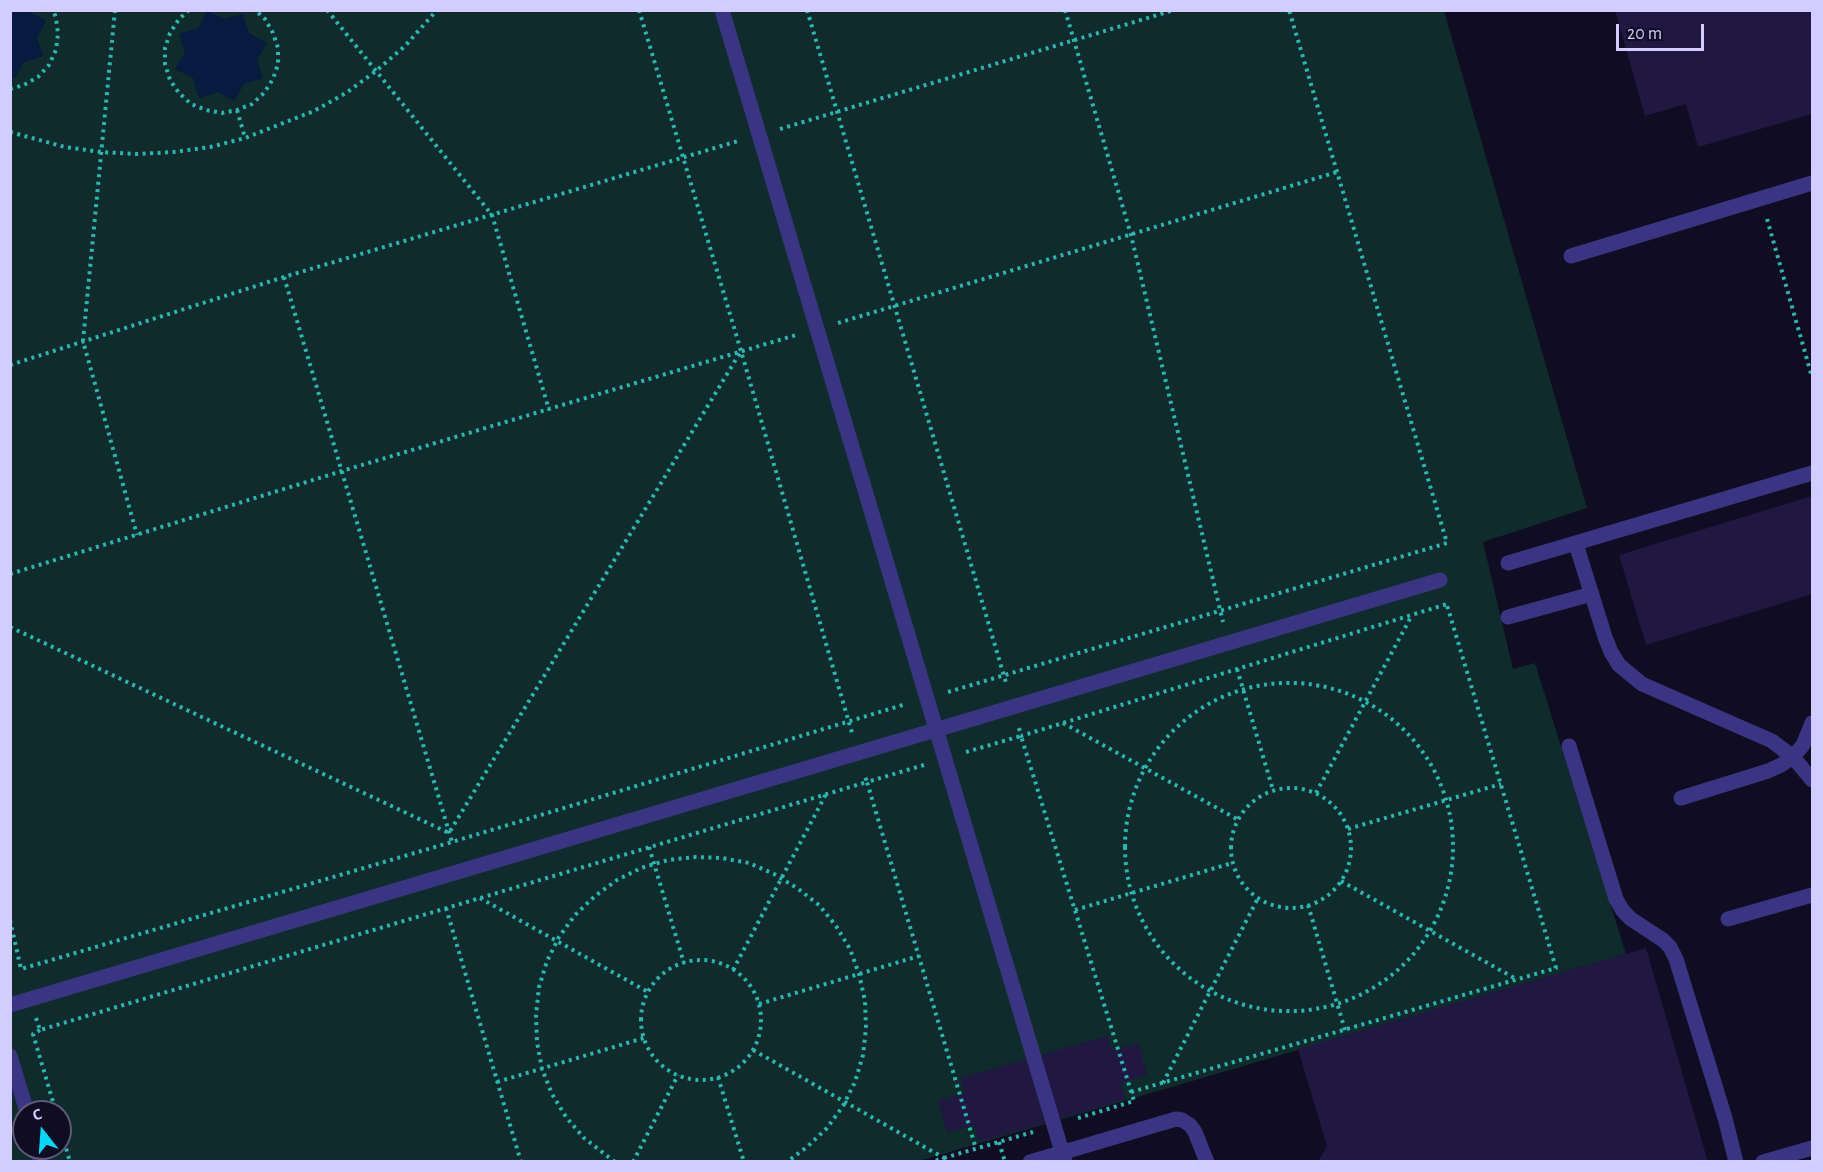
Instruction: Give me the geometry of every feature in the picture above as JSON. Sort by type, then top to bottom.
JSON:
[{"type":"street","points":[[722,10],[1063,1157]]},
{"type":"street","points":[[1571,256],[1812,183]]},
{"type":"street","points":[[1508,563],[1812,473]]},
{"type":"street","points":[[1576,544],[1611,652],[1619,665],[1649,687],[1772,741],[1793,757],[1812,780]]},
{"type":"street","points":[[10,1005],[1440,580]]},
{"type":"street","points":[[1508,617],[1592,594]]},
{"type":"street","points":[[1681,798],[1768,771],[1793,757],[1803,745],[1812,723]]},
{"type":"street","points":[[1569,746],[1616,899],[1631,919],[1670,947],[1676,959],[1736,1161]]},
{"type":"street","points":[[1728,919],[1812,895]]},
{"type":"street","points":[[10,1056],[23,1100]]},
{"type":"street","points":[[1030,1161],[1063,1157],[1176,1119],[1190,1125],[1207,1161]]},
{"type":"street","points":[[1763,1161],[1812,1148]]},
{"type":"path","points":[[10,89],[24,85],[38,77],[49,65],[56,50],[58,34],[53,10]]},
{"type":"path","points":[[115,10],[83,341],[137,535]]},
{"type":"path","points":[[189,10],[179,19],[170,33],[165,48],[165,64],[170,80],[179,93],[198,107],[222,113],[252,104],[273,80],[278,64],[278,48],[265,19],[255,10]]},
{"type":"path","points":[[327,10],[492,215],[549,410]]},
{"type":"path","points":[[10,132],[65,147],[138,154],[210,147],[245,138],[314,111],[346,93],[405,46],[436,10]]},
{"type":"path","points":[[639,10],[976,1149]]},
{"type":"path","points":[[807,10],[1021,736],[1131,1092],[1556,968],[1440,580]]},
{"type":"path","points":[[1065,10],[1131,235],[1229,643]]},
{"type":"path","points":[[10,365],[284,277],[1174,10]]},
{"type":"path","points":[[21,969],[1447,543],[1289,10]]},
{"type":"path","points":[[237,110],[245,138]]},
{"type":"path","points":[[10,574],[342,471],[1337,172]]},
{"type":"path","points":[[1761,198],[1812,377]]},
{"type":"path","points":[[284,277],[452,842]]},
{"type":"path","points":[[449,833],[741,351]]},
{"type":"path","points":[[52,1100],[33,1035],[40,1030],[1021,736],[1447,604]]},
{"type":"path","points":[[1316,793],[1412,615]]},
{"type":"path","points":[[10,627],[449,833]]},
{"type":"path","points":[[1237,669],[1273,790]]},
{"type":"path","points":[[1283,682],[1310,684],[1337,689],[1366,701],[1386,713],[1424,751],[1438,774],[1448,800],[1453,826],[1452,871],[1443,906],[1431,931],[1415,953],[1373,988],[1323,1008],[1296,1011],[1268,1010],[1242,1004],[1210,991],[1172,963],[1155,942],[1141,919],[1131,893],[1125,867],[1124,839],[1128,813],[1145,768],[1164,740],[1183,721],[1205,705],[1243,689],[1283,682]]},
{"type":"path","points":[[1062,723],[1238,819]]},
{"type":"path","points":[[1348,829],[1501,784]]},
{"type":"path","points":[[1304,789],[1316,793],[1332,804],[1342,816],[1348,829],[1351,846],[1350,861],[1341,880],[1335,889],[1323,899],[1308,905],[1292,908],[1277,906],[1258,898],[1249,892],[1239,879],[1232,863],[1230,850],[1232,834],[1238,819],[1259,796],[1273,790],[1304,789]]},
{"type":"path","points":[[733,970],[826,794]]},
{"type":"path","points":[[649,847],[684,963]]},
{"type":"path","points":[[615,1161],[584,1138],[566,1117],[552,1094],[537,1042],[536,1015],[539,987],[557,941],[575,915],[595,896],[617,880],[654,864],[695,857],[722,858],[748,863],[782,878],[797,888],[819,905],[836,926],[850,949],[859,974],[865,1001],[866,1028],[863,1055],[855,1082],[845,1102],[827,1128],[807,1147],[787,1161]]},
{"type":"path","points":[[1075,910],[1232,863]]},
{"type":"path","points":[[1341,880],[1517,979]]},
{"type":"path","points":[[479,898],[648,992]]},
{"type":"path","points":[[1163,1083],[1258,898]]},
{"type":"path","points":[[1308,905],[1345,1030]]},
{"type":"path","points":[[446,908],[520,1161]]},
{"type":"path","points":[[10,920],[21,969],[40,1030]]},
{"type":"path","points":[[759,1004],[919,956]]},
{"type":"path","points":[[699,961],[715,962],[733,970],[752,989],[759,1004],[761,1018],[760,1034],[745,1061],[733,1071],[703,1080],[687,1079],[660,1064],[650,1052],[641,1023],[648,992],[657,980],[684,963],[699,961]]},
{"type":"path","points":[[497,1082],[644,1038]]},
{"type":"path","points":[[753,1050],[945,1158],[932,1161]]},
{"type":"path","points":[[633,1161],[678,1075]]},
{"type":"path","points":[[718,1077],[744,1161]]},
{"type":"path","points":[[999,1142],[1005,1161]]},
{"type":"green space","points":[[10,11],[1444,11],[1587,508],[1483,542],[1513,669],[1535,663],[1626,954],[919,1161],[11,1161]]},
{"type":"water","points":[[10,11],[28,11],[46,21],[37,38],[43,56],[24,62],[14,79],[11,77]]},
{"type":"water","points":[[207,11],[225,19],[243,14],[249,33],[267,43],[257,60],[263,78],[244,84],[234,101],[218,92],[199,98],[193,78],[175,69],[185,52],[179,34],[198,28]]},
{"type":"building","points":[[1615,10],[1812,10],[1812,114],[1698,147],[1686,104],[1645,116]]},
{"type":"building","points":[[1812,496],[1812,594],[1646,645],[1619,555]]},
{"type":"building","points":[[1646,948],[1708,1162],[1318,1162],[1327,1146],[1298,1049]]},
{"type":"building","points":[[1107,1036],[1112,1051],[1138,1043],[1147,1075],[1121,1083],[1126,1099],[979,1142],[974,1125],[947,1133],[938,1101],[965,1093],[961,1078]]}]
